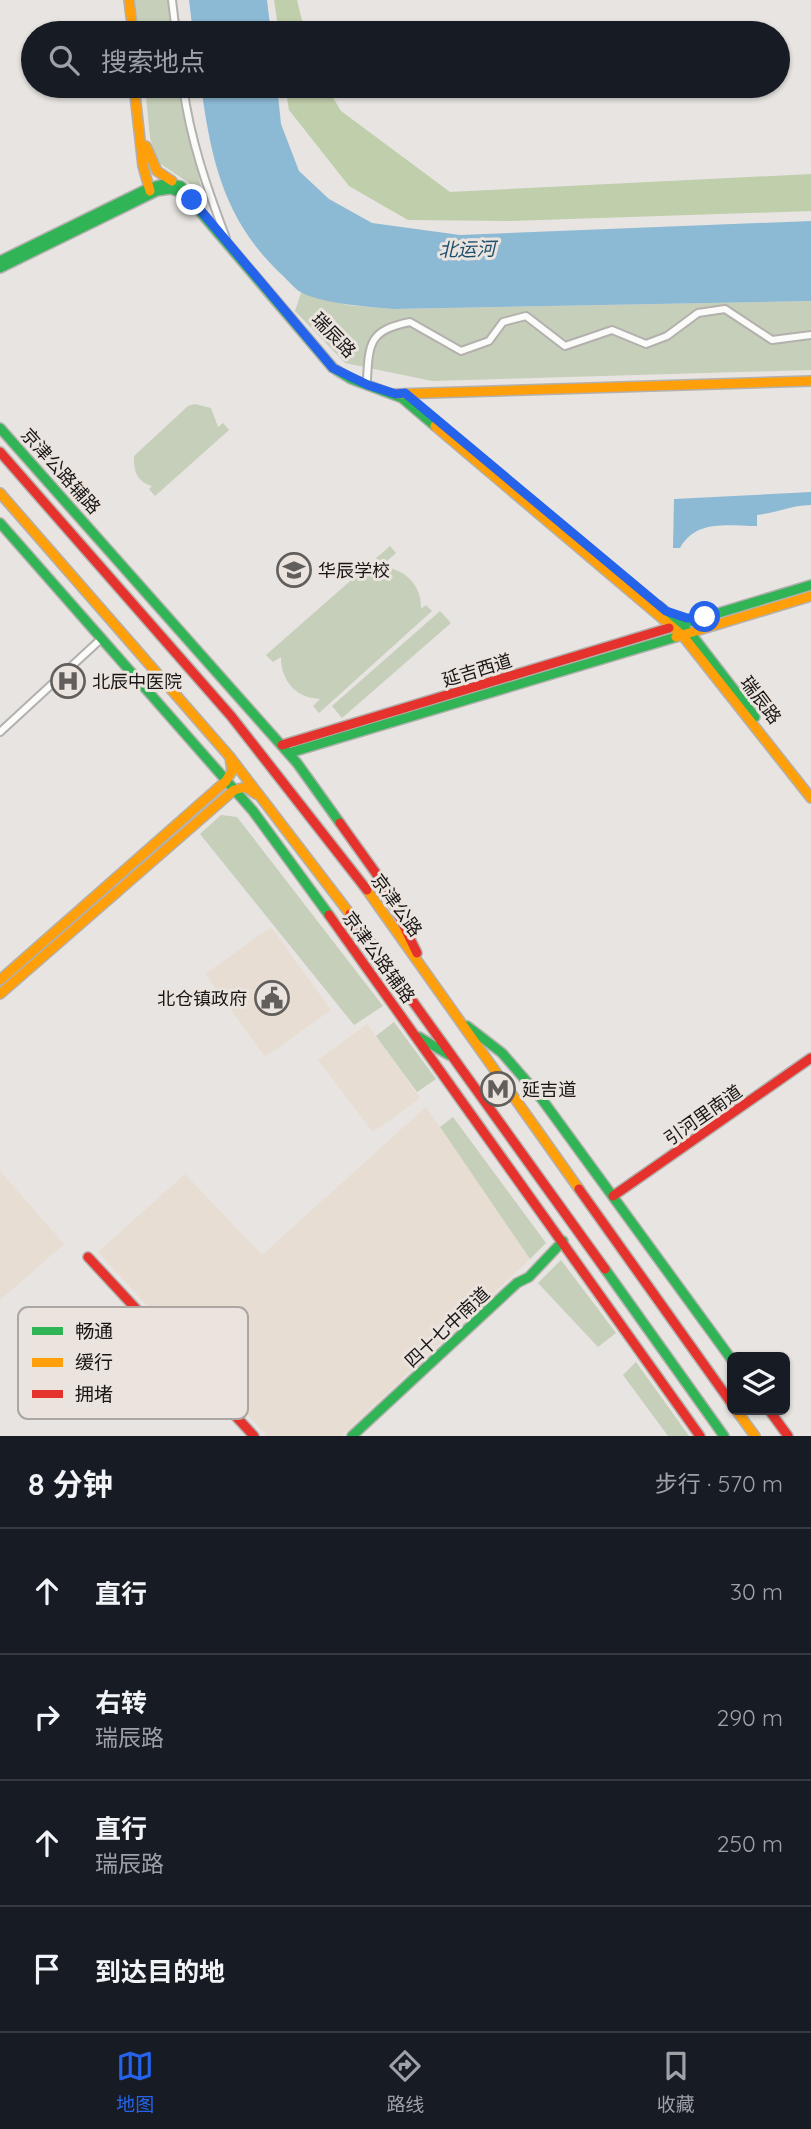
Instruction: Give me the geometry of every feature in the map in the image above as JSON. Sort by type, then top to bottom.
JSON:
[{"type":"main road","points":[[127,0],[130,21]]},
{"type":"main road","points":[[138,98],[143,166],[154,186]]},
{"type":"main road","points":[[139,98],[154,186]]},
{"type":"main road","points":[[146,146],[157,171],[176,187]]},
{"type":"main road","points":[[0,268],[154,186]]},
{"type":"main road","points":[[0,261],[154,186],[176,187]]},
{"type":"main road","name":"瑞辰路","points":[[176,187],[195,194],[224,233],[334,363],[400,393],[678,626],[811,790]]},
{"type":"main road","name":"瑞辰路","points":[[176,187],[196,204],[228,246],[333,368],[351,379],[400,393]]},
{"type":"main road","points":[[400,393],[811,381]]},
{"type":"main road","name":"京津公路辅路","points":[[0,428],[289,753],[383,883],[425,970]]},
{"type":"main road","name":"京津公路","points":[[2,453],[231,716],[351,868],[727,1397]]},
{"type":"main road","points":[[0,494],[266,801],[377,949],[724,1436]]},
{"type":"main road","name":"京津公路辅路","points":[[0,523],[234,790],[415,1034],[700,1436]]},
{"type":"main road","name":"延吉西道","points":[[282,745],[811,585]]},
{"type":"main road","name":"延吉西道","points":[[289,753],[811,596]]},
{"type":"main road","points":[[663,613],[687,618],[705,617]]},
{"type":"main road","points":[[678,626],[708,628]]},
{"type":"main road","name":"瑞辰路","points":[[687,635],[811,798]]},
{"type":"main road","points":[[0,980],[226,781],[232,771],[230,757]]},
{"type":"main road","points":[[0,994],[234,790],[246,788],[266,801]]},
{"type":"main road","points":[[465,1025],[516,1067],[727,1353]]},
{"type":"main road","points":[[415,1034],[451,1056]]},
{"type":"main road","name":"引河里南道","points":[[613,1196],[811,1058]]},
{"type":"main road","name":"四十七中南道","points":[[352,1436],[517,1283],[530,1277],[564,1241]]},
{"type":"main road","points":[[88,1257],[134,1307]]},
{"type":"main road","points":[[740,1415],[755,1436]]},
{"type":"main road","points":[[773,1415],[788,1436]]},
{"type":"main road","points":[[238,1419],[254,1436]]},
{"type":"street","points":[[172,0],[175,21]]},
{"type":"street","points":[[185,98],[202,176],[228,246]]},
{"type":"street","points":[[367,379],[369,346],[386,327],[410,322],[461,351],[489,341],[503,322],[526,316],[565,346],[612,330],[646,344],[667,337],[698,313],[725,309],[772,340],[811,335]]},
{"type":"street","points":[[0,733],[101,639]]},
{"type":"shaded area","name":"北仓镇政府","points":[[271,927],[331,1010],[265,1057],[205,974]]},
{"type":"shaded area","points":[[367,1024],[420,1098],[373,1132],[318,1060]]},
{"type":"shaded area","points":[[426,1107],[530,1259],[341,1436],[267,1436],[248,1415],[248,1307],[149,1307],[98,1252],[185,1174],[262,1255]]},
{"type":"shaded area","points":[[0,1171],[64,1244],[0,1300]]},
{"type":"green space","points":[[135,0],[170,0],[173,21],[138,21]]},
{"type":"green space","points":[[274,0],[297,0],[302,21],[277,21]]},
{"type":"green space","points":[[146,98],[183,98],[202,192],[158,162],[150,138]]},
{"type":"green space","points":[[287,98],[333,98],[341,111],[450,192],[811,174],[811,211],[510,221],[408,220],[349,186],[289,110]]},
{"type":"green space","points":[[301,293],[347,305],[393,309],[811,301],[811,370],[432,381],[345,363],[295,311]]},
{"type":"green space","points":[[195,404],[211,408],[218,427],[223,423],[229,430],[155,496],[149,489],[152,486],[137,475],[134,456],[188,406]]},
{"type":"green space","points":[[390,546],[396,553],[381,566],[397,570],[410,579],[421,600],[421,609],[426,605],[432,611],[319,713],[313,706],[320,699],[297,691],[287,680],[281,657],[273,662],[266,655]]},
{"type":"green space","points":[[440,611],[451,623],[342,718],[332,706]]},
{"type":"green space","points":[[221,815],[237,817],[383,1006],[354,1025],[200,834]]},
{"type":"green space","points":[[394,1022],[436,1079],[417,1092],[376,1036]]},
{"type":"green space","points":[[453,1117],[546,1243],[530,1259],[440,1127]]},
{"type":"green space","points":[[561,1260],[616,1333],[598,1347],[538,1283]]},
{"type":"green space","points":[[636,1362],[689,1436],[668,1436],[623,1375]]},
{"type":"water","points":[[189,0],[267,0],[270,21],[192,21]]},
{"type":"water","name":"北运河","points":[[203,98],[278,98],[281,124],[299,171],[329,199],[372,223],[460,235],[811,221],[811,301],[393,309],[315,298],[294,287],[245,232],[223,187],[210,139]]},
{"type":"water","points":[[811,492],[811,505],[757,515],[757,526],[724,525],[704,528],[695,532],[680,548],[673,548],[674,499]]},
{"type":"traffic: fast","points":[[0,261],[149,188],[167,183],[181,186]]},
{"type":"traffic: fast","points":[[0,268],[157,191],[171,189],[185,194],[333,368],[351,379],[402,398],[435,426]]},
{"type":"traffic: fast","points":[[0,428],[297,763],[340,823]]},
{"type":"traffic: fast","points":[[0,523],[253,811],[329,915]]},
{"type":"traffic: fast","points":[[669,628],[811,585]]},
{"type":"traffic: fast","points":[[659,606],[691,634],[755,717]]},
{"type":"traffic: fast","points":[[289,753],[676,637]]},
{"type":"traffic: fast","points":[[467,1026],[502,1053],[541,1098],[727,1353]]},
{"type":"traffic: fast","points":[[419,1037],[449,1055]]},
{"type":"traffic: fast","points":[[352,1436],[517,1283],[529,1277],[563,1241]]},
{"type":"traffic: fast","points":[[605,1269],[724,1436]]},
{"type":"traffic: slow","points":[[129,0],[132,21]]},
{"type":"traffic: slow","points":[[135,98],[143,166],[150,191]]},
{"type":"traffic: slow","points":[[146,146],[157,171],[172,181]]},
{"type":"traffic: slow","points":[[396,394],[811,381]]},
{"type":"traffic: slow","points":[[435,426],[683,636],[811,798]]},
{"type":"traffic: slow","points":[[0,493],[230,757],[350,914]]},
{"type":"traffic: slow","points":[[676,637],[811,596]]},
{"type":"traffic: slow","points":[[0,980],[226,781],[232,771],[230,757]]},
{"type":"traffic: slow","points":[[0,994],[234,790],[246,787],[256,794]]},
{"type":"traffic: slow","points":[[367,890],[579,1189]]},
{"type":"traffic: slow","points":[[740,1415],[755,1436]]},
{"type":"traffic: jam","points":[[0,452],[231,716],[367,890]]},
{"type":"traffic: jam","points":[[282,745],[669,628]]},
{"type":"traffic: jam","points":[[340,823],[383,883],[417,953]]},
{"type":"traffic: jam","points":[[350,914],[605,1269]]},
{"type":"traffic: jam","points":[[329,915],[700,1436]]},
{"type":"traffic: jam","points":[[613,1196],[811,1058]]},
{"type":"traffic: jam","points":[[579,1189],[727,1397]]},
{"type":"traffic: jam","points":[[88,1257],[134,1307]]},
{"type":"traffic: jam","points":[[773,1415],[788,1436]]},
{"type":"traffic: jam","points":[[238,1419],[254,1436]]},
{"type":"place","name":"华辰学校","points":[[294,570]]},
{"type":"place","name":"北辰中医院","points":[[68,681]]},
{"type":"place","name":"北仓镇政府","points":[[272,998]]},
{"type":"place","name":"延吉道","points":[[498,1089]]},
{"type":"route","points":[[192,200],[333,368],[368,385],[396,394],[405,393],[666,611],[687,618],[705,617]]}]
